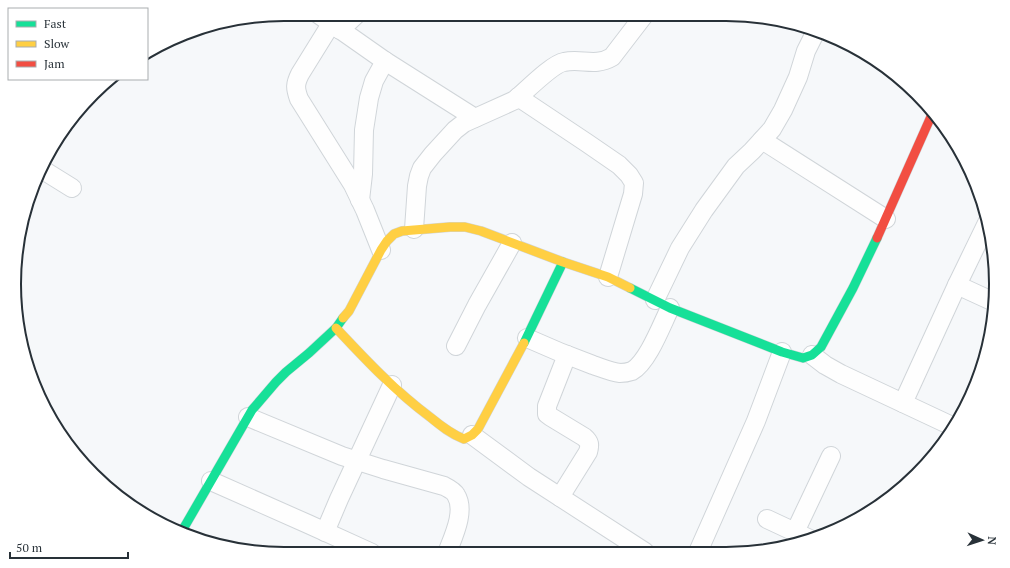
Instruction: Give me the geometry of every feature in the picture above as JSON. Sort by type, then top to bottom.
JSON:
[{"type":"street","points":[[414,229],[417,186],[422,168],[455,130],[464,123],[507,104],[562,62],[605,61],[612,57],[640,21]]},
{"type":"street","points":[[381,250],[353,185],[299,99],[296,89],[296,82],[300,74],[330,23],[385,61],[475,118]]},
{"type":"street","points":[[527,338],[567,356],[620,373],[632,371],[641,363],[650,349],[662,304],[680,248],[704,210],[736,166],[772,129],[783,110],[798,77],[806,52],[814,36]]},
{"type":"street","points":[[360,200],[363,174],[364,130],[369,98],[374,81],[385,61]]},
{"type":"street","points":[[518,97],[619,165],[629,175],[634,183],[633,194],[608,277]]},
{"type":"street","points":[[184,527],[252,410],[276,382],[336,328],[349,311],[381,250],[394,234],[414,229],[450,227],[465,227],[481,231],[563,262],[608,277],[662,304],[782,352],[803,358],[812,356],[821,346],[853,288],[886,219],[930,118]]},
{"type":"street","points":[[762,140],[886,219]]},
{"type":"street","points":[[46,172],[72,188]]},
{"type":"street","points":[[903,403],[983,230]]},
{"type":"street","points":[[456,346],[512,243]]},
{"type":"street","points":[[336,328],[392,385],[415,406],[455,436],[464,439],[472,435],[478,429],[527,338],[563,262]]},
{"type":"street","points":[[957,285],[988,299]]},
{"type":"street","points":[[700,547],[756,421],[782,352]]},
{"type":"street","points":[[560,497],[588,452],[590,446],[588,440],[584,437],[546,414],[547,406],[567,356]]},
{"type":"street","points":[[812,356],[841,374],[949,424]]},
{"type":"street","points":[[325,532],[392,385]]},
{"type":"street","points":[[248,417],[328,451],[450,489],[456,494],[460,504],[456,528],[449,547]]},
{"type":"street","points":[[472,435],[529,477],[637,547]]},
{"type":"street","points":[[795,532],[831,456]]},
{"type":"street","points":[[211,481],[359,547]]},
{"type":"street","points":[[767,519],[802,536]]},
{"type":"traffic: fast","points":[[630,288],[670,308],[782,352],[803,358],[812,355],[821,347],[853,288],[877,238]]},
{"type":"traffic: fast","points":[[524,343],[563,262]]},
{"type":"traffic: fast","points":[[184,527],[252,410],[276,382],[336,328],[343,318]]},
{"type":"traffic: slow","points":[[343,318],[349,311],[387,241],[394,234],[402,231],[465,227],[481,231],[563,262],[608,277],[630,288]]},
{"type":"traffic: slow","points":[[336,328],[405,397],[442,427],[464,439],[472,435],[478,429],[524,343]]},
{"type":"traffic: jam","points":[[877,238],[930,118]]}]
